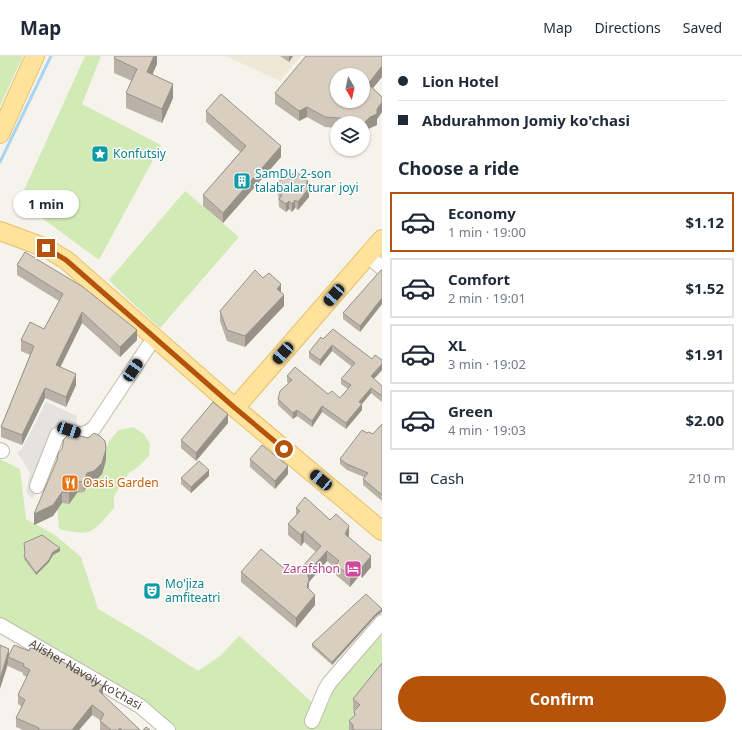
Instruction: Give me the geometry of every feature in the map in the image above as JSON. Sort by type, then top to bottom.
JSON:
[{"type":"main road","points":[[0,134],[35,56]]},
{"type":"main road","points":[[0,232],[46,248],[66,260],[235,408],[382,531]]},
{"type":"main road","points":[[235,408],[382,240]]},
{"type":"street","points":[[368,256],[382,268]]},
{"type":"street","points":[[37,486],[57,435],[63,431],[69,430],[80,434],[87,433],[94,428],[155,338]]},
{"type":"street","points":[[312,721],[330,682],[382,622]]},
{"type":"street","name":"Alisher Navoiy ko'chasi","points":[[0,625],[140,706],[168,730]]},
{"type":"shaded area","points":[[226,56],[301,56],[280,81]]},
{"type":"shaded area","points":[[46,402],[77,416],[75,433],[60,440],[48,467],[49,477],[32,499],[26,492],[30,473],[17,452],[22,449]]},
{"type":"green space","points":[[0,56],[23,56],[0,106]]},
{"type":"green space","points":[[85,56],[101,56],[82,104],[161,145],[99,260],[19,201]]},
{"type":"green space","points":[[185,191],[239,237],[160,328],[109,280]]},
{"type":"green space","points":[[133,427],[144,434],[150,444],[149,456],[138,467],[129,473],[121,484],[114,497],[114,508],[99,525],[91,531],[85,533],[59,529],[57,499],[101,449],[108,445],[109,441],[119,430]]},
{"type":"green space","points":[[0,459],[20,469],[26,519],[55,535],[81,557],[98,609],[144,636],[198,671],[220,656],[239,636],[315,705],[382,630],[382,730],[169,730],[0,623]]},
{"type":"building","points":[[115,56],[154,56],[147,72],[173,84],[162,109],[126,93],[137,69],[114,58]]},
{"type":"building","points":[[306,56],[382,56],[382,66],[370,81],[370,68],[330,68],[330,108],[370,108],[370,86],[382,97],[382,102],[377,109],[377,114],[370,117],[330,116],[330,117],[325,117],[307,107],[299,111],[275,93]]},
{"type":"building","name":"SamDU 2-son talabalar turar joyi","points":[[221,94],[281,146],[223,213],[203,195],[246,146],[206,111]]},
{"type":"building","points":[[288,171],[292,175],[295,171],[308,181],[305,186],[309,188],[298,202],[295,200],[292,204],[289,201],[286,204],[279,199],[282,195],[278,192],[282,188],[277,184]]},
{"type":"building","points":[[25,252],[83,287],[137,330],[120,347],[82,312],[56,365],[76,374],[66,397],[45,388],[22,435],[1,427],[34,346],[21,340],[30,322],[44,329],[63,294],[17,265]]},
{"type":"building","points":[[255,270],[263,278],[269,273],[281,284],[277,289],[284,295],[245,336],[227,330],[220,311]]},
{"type":"building","points":[[381,270],[382,298],[360,326],[343,313]]},
{"type":"building","points":[[333,329],[372,359],[375,355],[382,360],[382,364],[371,376],[382,386],[382,396],[371,388],[359,402],[362,404],[346,423],[322,406],[312,421],[297,410],[293,413],[278,399],[280,391],[292,380],[287,376],[295,367],[328,394],[332,391],[340,398],[351,385],[341,379],[355,363],[332,345],[320,360],[309,352],[321,337],[323,339]]},
{"type":"building","points":[[213,402],[228,414],[196,453],[181,440]]},
{"type":"building","points":[[382,424],[382,495],[363,479],[368,473],[347,464],[340,459],[362,430],[373,434]]},
{"type":"building","name":"Oasis Garden","points":[[71,432],[88,438],[94,433],[105,441],[106,449],[102,463],[94,471],[87,473],[84,481],[77,482],[69,493],[62,492],[53,505],[34,514],[57,460],[58,454],[62,449],[64,439]]},
{"type":"building","points":[[262,445],[288,466],[275,481],[250,459]]},
{"type":"building","points":[[199,461],[209,470],[191,487],[181,478]]},
{"type":"building","name":"Zarafshon","points":[[305,497],[330,520],[336,514],[349,526],[345,534],[371,556],[362,567],[360,564],[350,576],[336,565],[339,561],[327,551],[307,573],[309,579],[307,587],[315,595],[296,618],[241,572],[261,549],[286,570],[294,567],[301,568],[321,546],[304,531],[301,535],[288,524],[300,511],[296,508]]},
{"type":"building","points":[[42,535],[60,548],[53,552],[49,560],[36,573],[24,556],[24,543]]},
{"type":"building","points":[[366,594],[382,609],[332,662],[312,644]]},
{"type":"building","points":[[0,645],[9,649],[0,679]]},
{"type":"building","points":[[14,645],[29,651],[30,648],[43,650],[103,686],[99,691],[140,730],[122,730],[120,728],[118,730],[111,730],[100,721],[104,714],[92,705],[72,730],[38,730],[39,728],[16,718],[25,700],[18,695],[30,670],[23,666],[24,664],[8,657]]},
{"type":"building","points":[[382,663],[382,730],[353,730],[353,725],[349,721],[355,715],[354,711],[360,705],[353,699]]},
{"type":"building","points":[[146,727],[150,730],[143,730]]},
{"type":"waterway","points":[[0,162],[51,56]]},
{"type":"place","name":"Konfutsiy","points":[[100,154]]},
{"type":"place","name":"SamDU 2-son talabalar turar joyi","points":[[242,181]]},
{"type":"place","name":"Oasis Garden","points":[[70,483]]},
{"type":"place","name":"Zarafshon","points":[[353,569]]},
{"type":"place","name":"Mo'jiza amfiteatri","points":[[152,591]]},
{"type":"route","points":[[46,248],[66,260],[284,449]]}]
